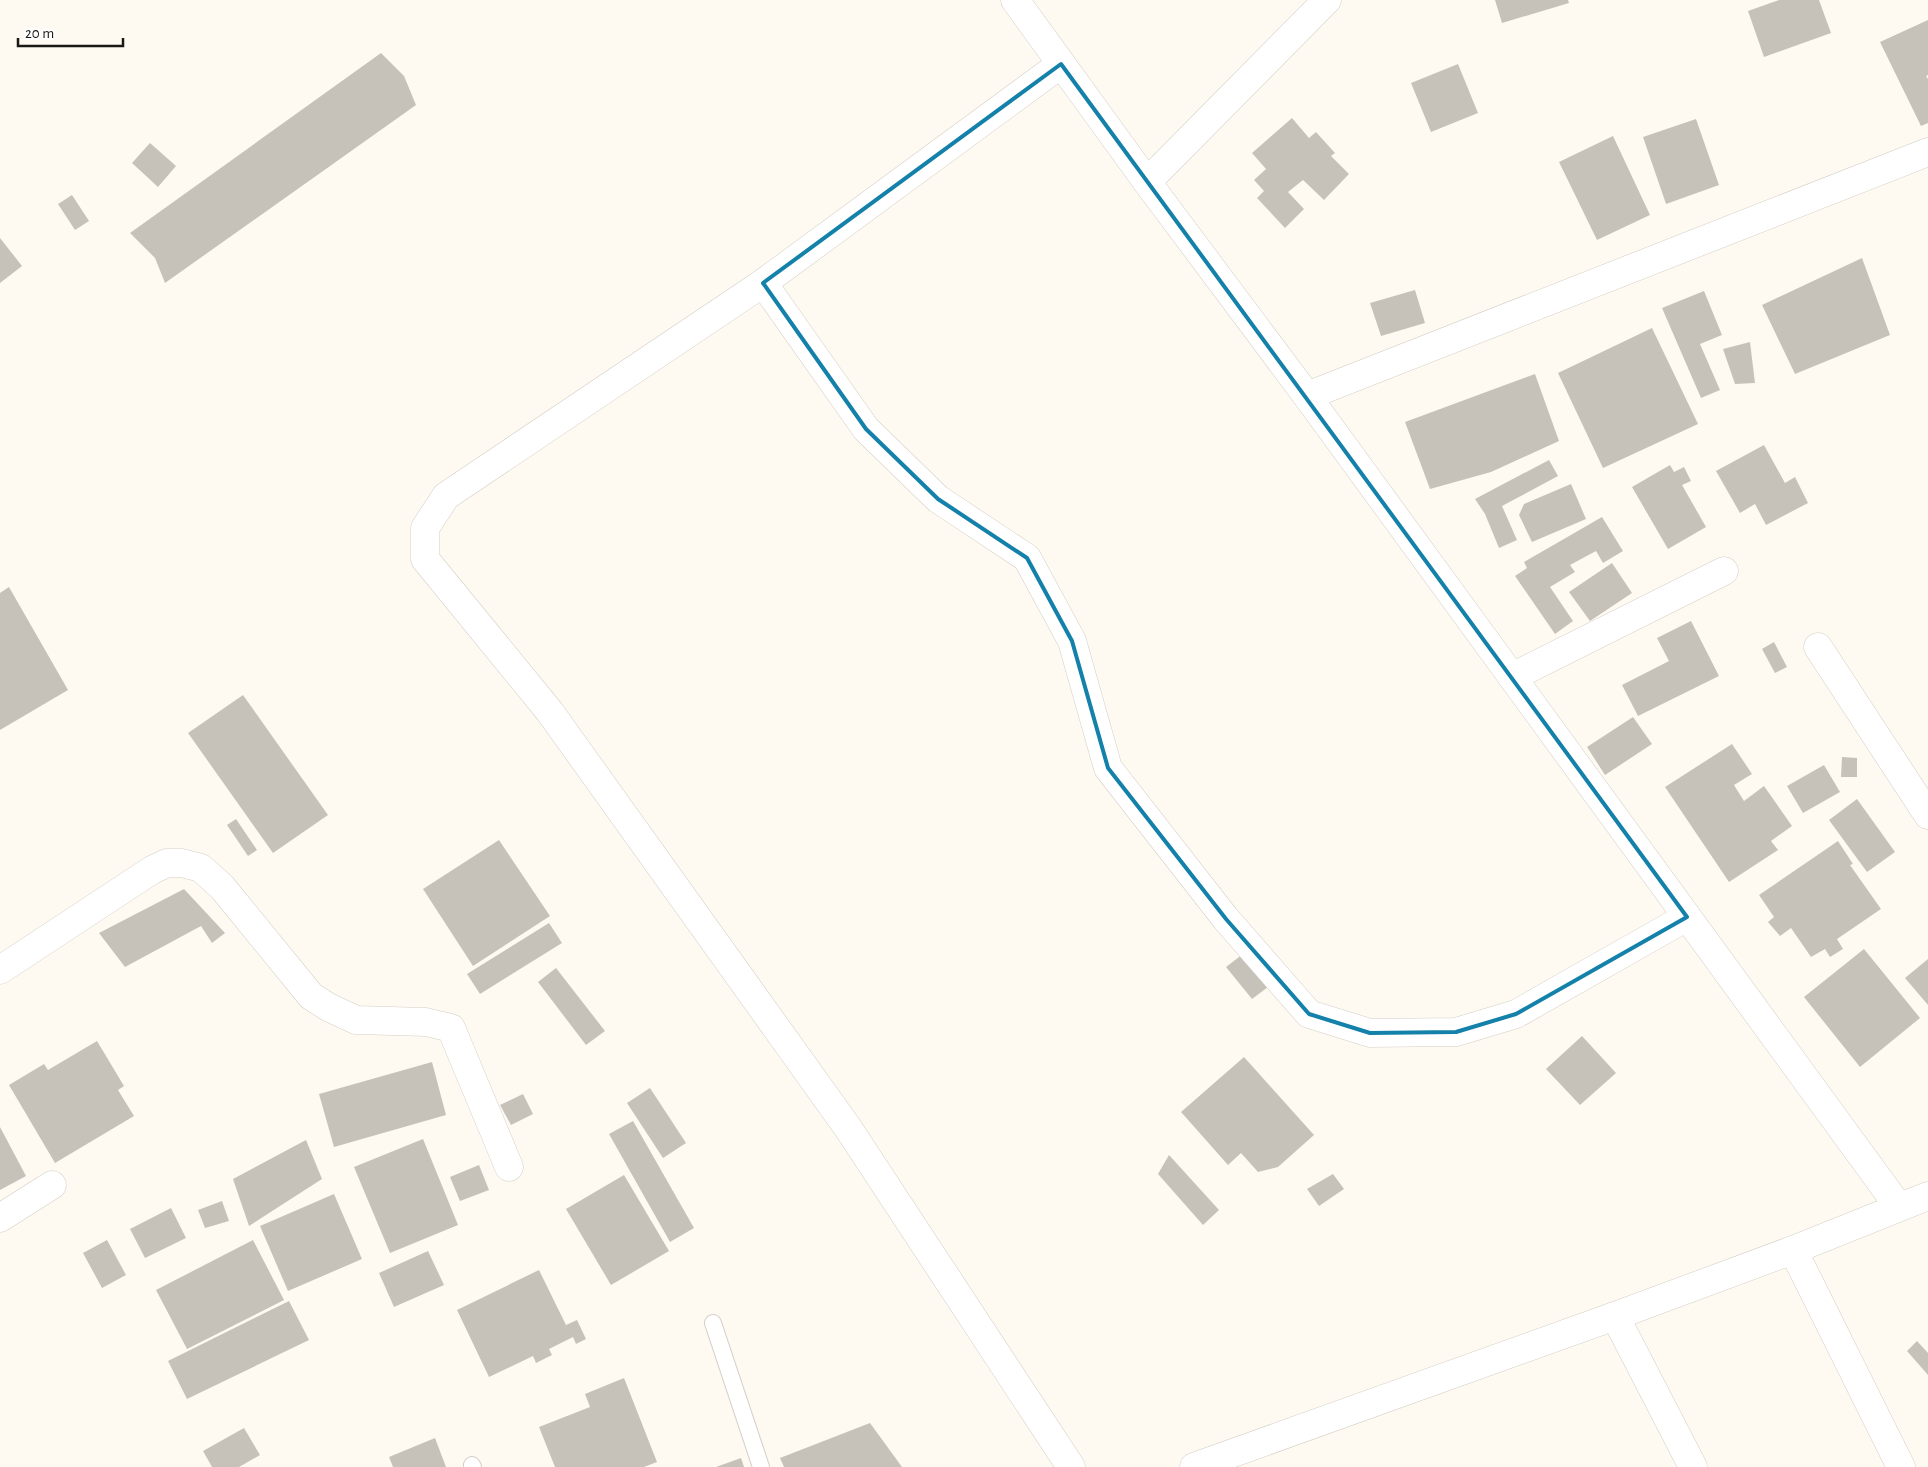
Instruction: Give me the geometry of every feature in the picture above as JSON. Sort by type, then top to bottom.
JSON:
[{"type":"street","points":[[1015,0],[1147,182],[1307,396],[1899,1207]]},
{"type":"street","points":[[1147,182],[1327,0]]},
{"type":"street","points":[[1061,64],[763,283],[446,496],[425,528],[425,559],[550,712],[848,1128],[1071,1467]]},
{"type":"street","points":[[1307,396],[1928,152]]},
{"type":"street","points":[[763,283],[866,429],[938,498],[1027,558],[1072,641],[1108,768],[1226,919],[1309,1014],[1370,1033],[1456,1032],[1516,1014],[1687,917]]},
{"type":"street","points":[[1512,677],[1724,571]]},
{"type":"street","points":[[1818,647],[1928,815]]},
{"type":"street","points":[[0,970],[167,862],[182,862],[201,868],[222,886],[311,996],[328,1007],[356,1020],[426,1022],[451,1028],[509,1167]]},
{"type":"street","points":[[0,1218],[52,1185]]},
{"type":"street","points":[[1194,1467],[1615,1316],[1793,1250],[1928,1196]]},
{"type":"street","points":[[1793,1250],[1901,1467]]},
{"type":"street","points":[[1615,1316],[1693,1467]]},
{"type":"lane","points":[[713,1322],[761,1467]]},
{"type":"highlighted area","points":[[1061,64],[1687,917],[1516,1014],[1456,1032],[1370,1033],[1309,1014],[1226,919],[1108,768],[1072,641],[1027,558],[938,499],[866,429],[763,283]]},
{"type":"building","points":[[1495,0],[1568,0],[1569,3],[1502,23]]},
{"type":"building","points":[[1779,0],[1819,0],[1831,33],[1764,57],[1748,11]]},
{"type":"building","points":[[1928,20],[1928,75],[1926,76],[1928,79],[1928,123],[1921,126],[1880,42]]},
{"type":"building","points":[[381,53],[404,76],[416,105],[165,283],[155,258],[130,233]]},
{"type":"building","points":[[1458,64],[1478,113],[1431,132],[1411,83]]},
{"type":"building","points":[[1292,118],[1309,138],[1316,132],[1335,153],[1331,156],[1349,174],[1324,200],[1303,180],[1288,192],[1304,209],[1285,228],[1257,198],[1264,191],[1254,180],[1266,169],[1252,153]]},
{"type":"building","points":[[1696,119],[1719,185],[1666,204],[1643,137]]},
{"type":"building","points":[[1613,136],[1650,215],[1597,240],[1559,162]]},
{"type":"building","points":[[150,143],[176,166],[158,187],[132,163]]},
{"type":"building","points":[[72,195],[89,221],[75,230],[58,204]]},
{"type":"building","points":[[0,238],[22,266],[0,283]]},
{"type":"building","points":[[1862,258],[1890,335],[1795,374],[1762,305]]},
{"type":"building","points":[[1415,290],[1425,323],[1381,336],[1370,303]]},
{"type":"building","points":[[1704,291],[1722,335],[1700,344],[1720,390],[1701,398],[1662,308]]},
{"type":"building","points":[[1652,328],[1698,424],[1603,468],[1558,373]]},
{"type":"building","points":[[1750,342],[1755,383],[1735,384],[1723,349]]},
{"type":"building","points":[[1535,374],[1559,441],[1491,472],[1430,489],[1405,422]]},
{"type":"building","points":[[1764,445],[1785,483],[1795,477],[1808,503],[1766,525],[1755,504],[1740,513],[1716,471]]},
{"type":"building","points":[[1549,460],[1558,476],[1502,506],[1517,540],[1499,548],[1485,514],[1475,499]]},
{"type":"building","points":[[1670,465],[1674,472],[1684,467],[1691,481],[1682,485],[1706,527],[1668,549],[1632,487]]},
{"type":"building","points":[[1571,484],[1586,519],[1532,542],[1519,515],[1524,504]]},
{"type":"building","points":[[1602,517],[1623,551],[1603,563],[1596,551],[1570,565],[1575,572],[1550,587],[1573,621],[1555,634],[1515,576],[1527,568],[1524,562]]},
{"type":"building","points":[[1612,563],[1632,593],[1590,621],[1569,592]]},
{"type":"building","points":[[9,587],[68,690],[0,730],[0,593]]},
{"type":"building","points":[[1691,621],[1719,676],[1638,716],[1622,685],[1669,661],[1657,638]]},
{"type":"building","points":[[1774,642],[1787,667],[1775,673],[1762,649]]},
{"type":"building","points":[[243,695],[328,815],[273,853],[188,733]]},
{"type":"building","points":[[1633,717],[1652,744],[1605,775],[1587,747]]},
{"type":"building","points":[[1732,744],[1752,774],[1734,785],[1744,801],[1764,786],[1792,826],[1771,841],[1778,850],[1729,882],[1665,787]]},
{"type":"building","points":[[1842,757],[1857,758],[1857,777],[1841,777]]},
{"type":"building","points":[[1824,765],[1840,792],[1803,813],[1787,786]]},
{"type":"building","points":[[1857,799],[1895,852],[1867,872],[1829,820]]},
{"type":"building","points":[[236,819],[257,850],[248,856],[227,825]]},
{"type":"building","points":[[499,840],[550,916],[473,966],[423,889]]},
{"type":"building","points":[[1838,841],[1853,864],[1850,865],[1881,909],[1837,939],[1843,949],[1830,957],[1825,949],[1811,957],[1791,928],[1780,936],[1768,922],[1774,917],[1759,895]]},
{"type":"building","points":[[184,889],[225,933],[212,943],[201,926],[125,967],[99,933]]},
{"type":"building","points":[[549,923],[562,943],[480,994],[467,974]]},
{"type":"building","points":[[1864,949],[1920,1018],[1860,1067],[1804,997]]},
{"type":"building","points":[[1243,954],[1268,987],[1252,999],[1226,967]]},
{"type":"building","points":[[1928,959],[1928,1005],[1905,978]]},
{"type":"building","points":[[556,968],[605,1031],[586,1045],[538,982]]},
{"type":"building","points":[[1582,1036],[1616,1073],[1580,1105],[1546,1069]]},
{"type":"building","points":[[97,1041],[124,1086],[118,1090],[134,1116],[55,1163],[9,1085],[44,1064],[48,1070]]},
{"type":"building","points":[[1244,1057],[1314,1135],[1278,1167],[1258,1172],[1241,1153],[1228,1165],[1181,1112]]},
{"type":"building","points":[[432,1062],[446,1115],[334,1147],[319,1094]]},
{"type":"building","points":[[650,1088],[686,1143],[663,1158],[627,1103]]},
{"type":"building","points":[[523,1094],[533,1114],[511,1125],[500,1105]]},
{"type":"building","points":[[633,1121],[694,1228],[670,1242],[609,1134]]},
{"type":"building","points":[[0,1127],[26,1176],[0,1190]]},
{"type":"building","points":[[423,1139],[458,1225],[390,1253],[354,1167]]},
{"type":"building","points":[[306,1140],[322,1179],[249,1226],[233,1179]]},
{"type":"building","points":[[1169,1155],[1219,1210],[1203,1225],[1158,1174]]},
{"type":"building","points":[[479,1165],[489,1190],[460,1201],[450,1177]]},
{"type":"building","points":[[1333,1174],[1344,1189],[1319,1206],[1307,1189]]},
{"type":"building","points":[[624,1175],[669,1251],[611,1285],[566,1209]]},
{"type":"building","points":[[334,1194],[362,1259],[288,1291],[260,1226]]},
{"type":"building","points":[[222,1201],[229,1221],[205,1228],[198,1210]]},
{"type":"building","points":[[171,1208],[186,1238],[145,1258],[130,1229]]},
{"type":"building","points":[[107,1240],[126,1275],[102,1288],[83,1253]]},
{"type":"building","points":[[253,1240],[284,1300],[187,1349],[156,1290]]},
{"type":"building","points":[[428,1251],[444,1285],[394,1307],[379,1273]]},
{"type":"building","points":[[539,1270],[566,1325],[577,1320],[586,1339],[576,1344],[573,1337],[549,1349],[552,1355],[536,1363],[533,1356],[489,1377],[457,1310]]},
{"type":"building","points":[[289,1301],[309,1340],[187,1399],[168,1361]]},
{"type":"building","points":[[1917,1341],[1928,1353],[1928,1375],[1907,1351]]},
{"type":"building","points":[[624,1378],[657,1462],[644,1467],[555,1467],[539,1427],[590,1407],[585,1394]]},
{"type":"building","points":[[870,1423],[902,1467],[784,1467],[780,1458]]},
{"type":"building","points":[[244,1428],[260,1455],[239,1467],[212,1467],[203,1451]]},
{"type":"building","points":[[435,1438],[446,1467],[393,1467],[389,1457]]},
{"type":"building","points":[[741,1458],[744,1467],[716,1467]]}]
